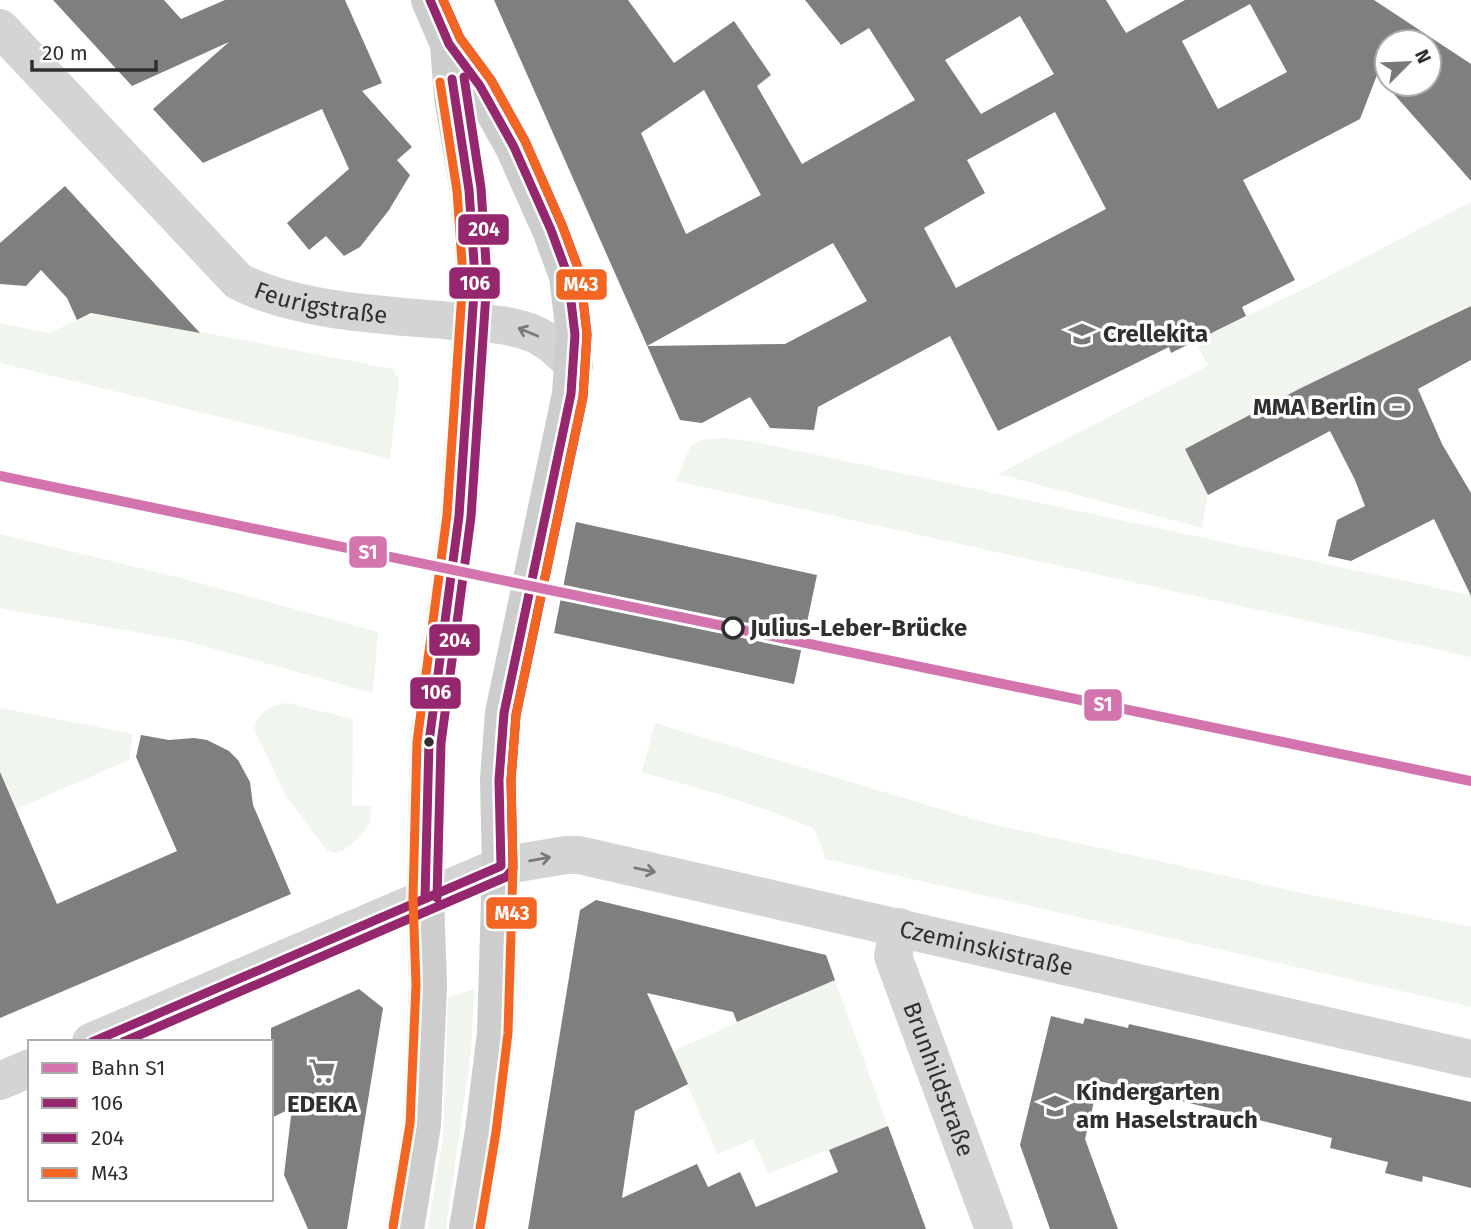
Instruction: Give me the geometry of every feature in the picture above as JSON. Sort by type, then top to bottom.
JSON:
[{"type":"main road","points":[[430,0],[449,44],[480,86],[514,148],[551,230],[568,276],[575,335],[571,394],[504,713],[499,780],[501,866],[496,1034],[468,1229]]},
{"type":"main road","points":[[405,1229],[422,1125],[428,985],[425,898],[428,776],[433,702],[455,542],[465,441],[475,277],[467,179],[453,98],[449,44]]},
{"type":"street","name":"Feurigstraße","points":[[0,28],[238,281],[281,299],[383,314],[511,326],[554,345],[574,365]]},
{"type":"street","name":"Czeminskistraße","points":[[97,1040],[501,866],[579,855],[1471,1059]]},
{"type":"street","name":"Brunhildstraße","points":[[899,927],[893,956],[994,1229]]},
{"type":"street","points":[[0,1081],[28,1069]]},
{"type":"shaded area","points":[[1471,202],[1471,305],[1301,388],[1186,449],[1208,495],[1202,528],[998,474],[1208,366],[1195,341],[1310,286]]},
{"type":"shaded area","points":[[92,314],[393,369],[399,380],[390,459],[0,363],[0,323],[49,333]]},
{"type":"shaded area","points":[[720,438],[751,441],[1471,595],[1471,657],[676,481],[691,445]]},
{"type":"shaded area","points":[[0,534],[181,578],[378,632],[373,693],[186,641],[0,608]]},
{"type":"shaded area","points":[[287,703],[353,719],[352,805],[371,806],[371,818],[360,836],[336,853],[327,850],[285,794],[255,731],[257,720],[264,711]]},
{"type":"shaded area","points":[[0,708],[133,734],[129,760],[0,816]]},
{"type":"shaded area","points":[[655,723],[987,823],[1311,895],[1471,927],[1471,1007],[825,859],[814,829],[750,804],[642,772]]},
{"type":"shaded area","points":[[835,980],[888,1126],[768,1174],[753,1139],[717,1154],[673,1051]]},
{"type":"shaded area","points":[[474,989],[471,1052],[446,1229],[428,1229],[443,1137],[448,998]]},
{"type":"building","points":[[53,0],[164,0],[181,19],[225,0],[345,0],[382,83],[362,91],[412,147],[397,160],[410,175],[389,210],[360,247],[344,256],[326,236],[309,250],[287,223],[349,169],[322,109],[203,163],[153,109],[229,42],[132,86]]},
{"type":"building","points":[[494,0],[628,0],[674,63],[734,21],[771,75],[757,86],[802,164],[915,100],[869,28],[841,45],[805,0],[1106,0],[1126,33],[1185,0],[1374,0],[1416,28],[1373,28],[1373,85],[1360,119],[1243,180],[1295,280],[1242,307],[1246,316],[1171,353],[1169,347],[998,431],[950,336],[818,407],[814,430],[770,428],[750,397],[702,423],[680,420],[647,346]],"holes":[[[1250,4],[1287,72],[1218,109],[1182,41]],[[1020,16],[1054,74],[981,114],[945,60]],[[704,90],[761,195],[686,234],[641,133]],[[1055,112],[1106,209],[956,288],[924,228],[985,193],[967,160]],[[833,243],[867,301],[785,344],[647,346]]]},
{"type":"building","points":[[1443,46],[1471,64],[1471,181],[1397,98],[1443,98]]},
{"type":"building","points":[[65,186],[200,333],[91,313],[77,320],[67,298],[41,270],[26,286],[0,284],[0,243]]},
{"type":"building","points":[[1471,306],[1471,360],[1418,389],[1442,444],[1471,493],[1471,596],[1434,519],[1351,561],[1328,556],[1337,520],[1365,506],[1330,431],[1208,495],[1185,449],[1301,388]]},
{"type":"building","points":[[576,522],[817,575],[794,684],[554,633]]},
{"type":"building","points":[[141,735],[169,740],[207,740],[229,751],[238,760],[250,782],[253,805],[291,894],[0,1018],[0,772],[57,904],[177,851],[136,757]]},
{"type":"building","points":[[596,900],[826,955],[835,980],[737,1022],[733,1012],[647,993],[688,1084],[635,1111],[622,1198],[697,1164],[708,1187],[740,1172],[756,1207],[838,1172],[829,1150],[888,1126],[926,1229],[528,1229],[580,910]]},
{"type":"building","points":[[359,989],[383,1008],[347,1229],[308,1229],[284,1175],[292,1108],[273,1117],[271,1028]]},
{"type":"building","points":[[1051,1016],[1083,1024],[1085,1018],[1128,1028],[1129,1024],[1471,1102],[1471,1188],[1423,1176],[1422,1182],[1385,1173],[1388,1162],[1330,1148],[1332,1138],[1099,1081],[1085,1139],[1118,1229],[1050,1229],[1020,1145]]},
{"type":"rail line","name":"S1","points":[[0,476],[1471,781]]},
{"type":"transit line","name":"106","points":[[97,1040],[501,866],[499,780],[504,713],[571,394],[575,335],[568,276],[551,230],[514,147],[480,86],[449,44],[430,0]]},
{"type":"transit line","name":"204","points":[[128,1040],[506,877],[513,869],[511,780],[516,715],[583,397],[587,334],[580,273],[562,225],[525,141],[491,80],[460,38],[443,0]]},
{"type":"transit line","name":"M43","points":[[443,0],[460,38],[491,80],[525,141],[562,225],[580,273],[587,335],[583,397],[516,715],[511,780],[513,866],[508,1033],[496,1132],[480,1229]]},
{"type":"transit line","name":"204","points":[[437,898],[441,743],[471,517],[487,278],[481,188],[464,77]]},
{"type":"transit line","name":"106","points":[[425,898],[429,742],[459,516],[475,277],[469,190],[452,79]]},
{"type":"transit line","name":"M43","points":[[393,1227],[410,1124],[416,985],[413,898],[417,742],[447,515],[463,277],[457,191],[440,82]]},
{"type":"place","name":"Crellekita","points":[[1082,334]]},
{"type":"place","name":"MMA Berlin","points":[[1397,407]]},
{"type":"place","name":"Julius-Leber-Brücke","points":[[733,628]]},
{"type":"place","name":"EDEKA","points":[[322,1071]]},
{"type":"place","name":"Kindergarten am Haselstrauch","points":[[1055,1106]]}]
